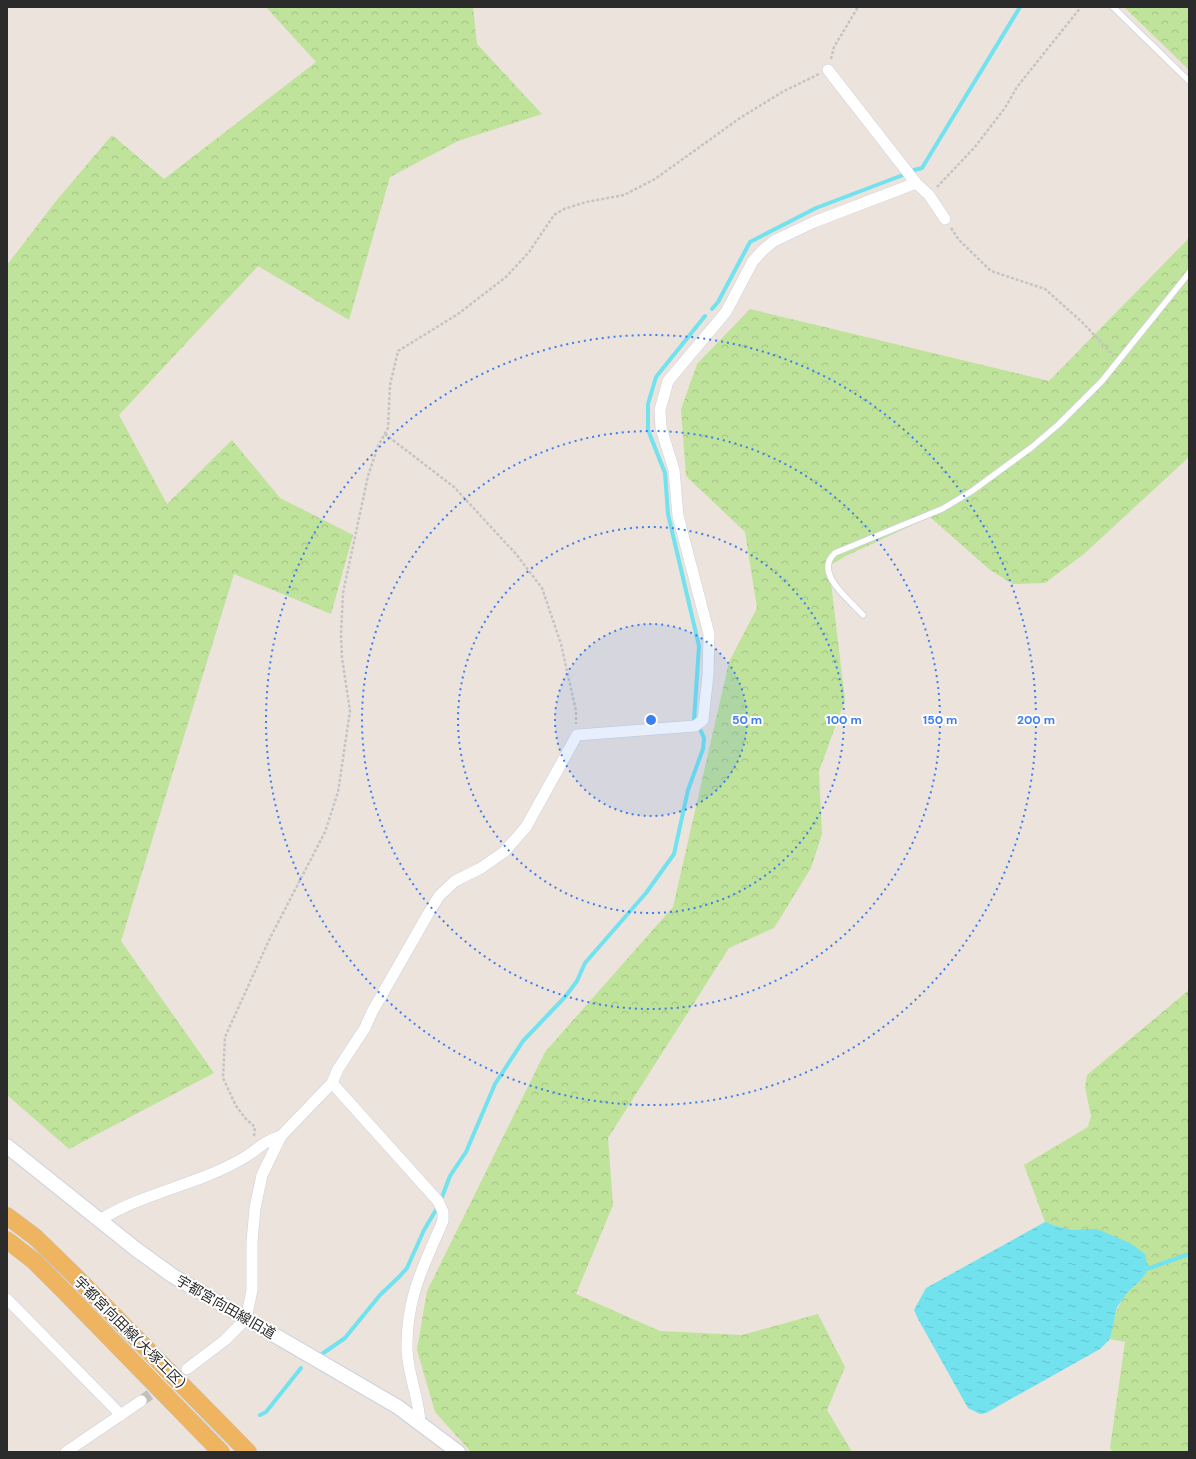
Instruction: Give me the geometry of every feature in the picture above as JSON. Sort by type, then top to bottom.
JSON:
[{"type":"main road","name":"宇都宮向田線(大塚工区)","points":[[7,1216],[35,1237],[75,1276],[248,1452]]},
{"type":"main road","name":"宇都宮向田線(大塚工区)","points":[[7,1240],[34,1261],[221,1452]]},
{"type":"street","points":[[828,70],[916,183],[929,195],[945,219]]},
{"type":"street","points":[[186,1369],[225,1340],[246,1319],[252,1290],[252,1242],[255,1208],[262,1175],[282,1136],[332,1083],[338,1070],[365,1028],[372,1012],[428,914],[440,896],[455,880],[481,868],[504,852],[526,827],[577,735],[695,726],[702,720],[708,675],[709,634],[678,516],[674,470],[661,428],[660,410],[668,381],[726,312],[753,261],[774,241],[814,222],[916,183]]},
{"type":"street","points":[[332,1083],[438,1201],[443,1212],[443,1221],[415,1286],[409,1309],[407,1351],[420,1412],[420,1423]]},
{"type":"street","points":[[100,1220],[115,1210],[192,1182],[241,1160],[268,1140],[282,1136]]},
{"type":"street","name":"宇都宮向田線旧道","points":[[7,1146],[173,1276],[398,1407],[458,1452]]},
{"type":"street","points":[[7,1299],[121,1415]]},
{"type":"street","points":[[66,1452],[141,1401]]},
{"type":"lane","points":[[1113,7],[1189,81]]},
{"type":"lane","points":[[863,615],[829,578],[827,567],[829,559],[835,553],[942,509],[972,491],[1032,447],[1059,424],[1102,381],[1189,273]]},
{"type":"path","points":[[253,1151],[255,1127],[246,1119],[236,1106],[223,1078],[225,1037],[270,938],[325,832],[338,792],[350,711],[342,658],[341,634],[343,593],[368,476],[378,446],[388,428],[390,385],[398,351],[458,314],[506,277],[529,252],[554,215],[564,209],[586,202],[624,195],[655,179],[740,118],[784,91],[828,70],[834,47],[858,7]]},
{"type":"path","points":[[929,195],[974,148],[1005,108],[1017,87],[1082,7]]},
{"type":"path","points":[[945,219],[959,240],[991,271],[1045,289],[1082,322],[1119,360]]},
{"type":"path","points":[[385,434],[454,488],[516,554],[542,588],[561,644],[569,676],[576,711],[577,735]]},
{"type":"green space","points":[[266,7],[473,7],[477,44],[542,114],[458,141],[390,177],[349,320],[258,266],[119,415],[167,504],[232,440],[280,498],[353,535],[331,614],[234,574],[121,941],[214,1073],[69,1149],[7,1095],[7,265],[56,201],[112,135],[164,179],[316,62]]},
{"type":"green space","points":[[1124,7],[1189,7],[1189,70]]},
{"type":"green space","points":[[1189,238],[1189,457],[1084,554],[1045,583],[1013,584],[990,570],[930,517],[846,556],[829,566],[845,700],[819,771],[822,834],[811,868],[774,928],[729,948],[608,1138],[613,1205],[576,1294],[660,1331],[742,1335],[818,1314],[845,1367],[827,1410],[852,1452],[471,1452],[435,1412],[417,1350],[427,1291],[545,1052],[673,907],[729,662],[757,608],[745,532],[686,476],[681,409],[697,364],[750,309],[1049,381]]},
{"type":"green space","points":[[1189,990],[1189,1452],[1113,1452],[1110,1448],[1125,1342],[1110,1339],[1116,1313],[1122,1300],[1126,1294],[1140,1281],[1073,1230],[1045,1222],[1024,1165],[1088,1127],[1091,1116],[1085,1087],[1087,1075]]},
{"type":"water","points":[[1045,1222],[1073,1230],[1097,1229],[1130,1243],[1145,1254],[1148,1270],[1140,1281],[1128,1292],[1117,1307],[1110,1339],[1100,1349],[986,1413],[980,1414],[968,1408],[914,1310],[926,1288]]},
{"type":"waterway","points":[[914,170],[922,168],[1020,7]]},
{"type":"waterway","points":[[712,309],[718,302],[750,242],[816,208],[903,175]]},
{"type":"waterway","points":[[694,720],[699,646],[668,514],[665,473],[648,430],[648,404],[656,377],[705,316]]},
{"type":"waterway","points":[[442,1197],[450,1176],[466,1152],[495,1084],[523,1041],[565,997],[577,981],[585,963],[646,893],[674,854],[688,790],[703,749],[704,738],[701,731]]},
{"type":"waterway","points":[[322,1354],[345,1338],[380,1295],[407,1268],[424,1230],[436,1210]]},
{"type":"waterway","points":[[1144,1270],[1189,1254]]},
{"type":"waterway","points":[[260,1415],[266,1412],[301,1368]]},
{"type":"tunnel","points":[[141,1401],[179,1374]]}]
